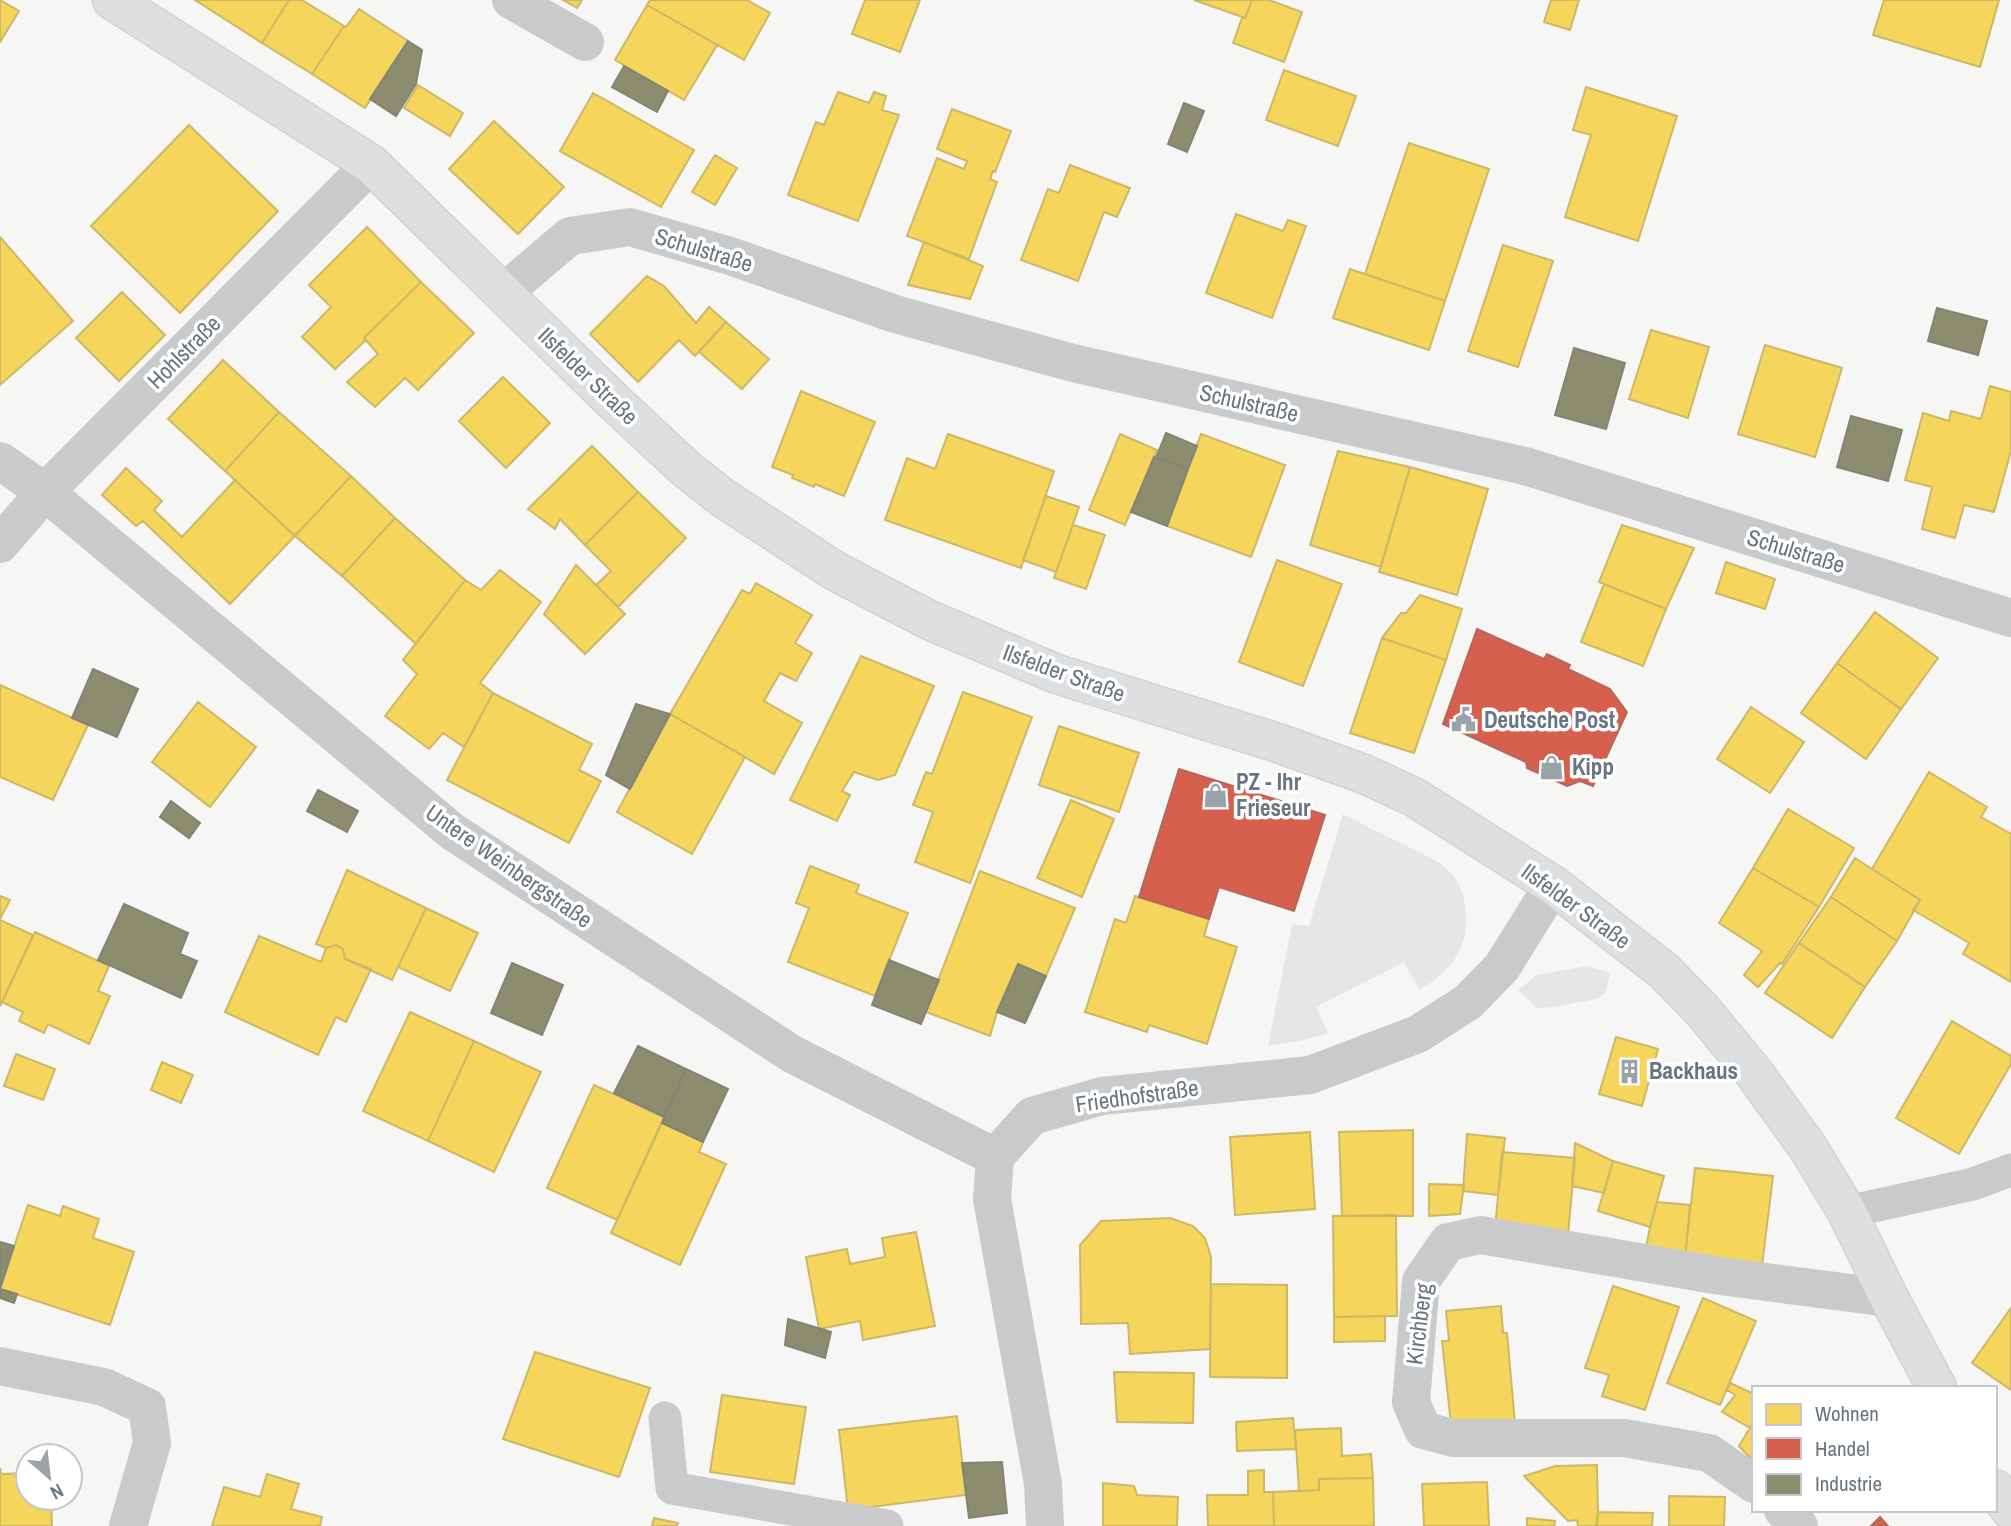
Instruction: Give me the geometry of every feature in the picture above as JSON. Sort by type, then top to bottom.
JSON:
[{"type":"main road","name":"Ilsfelder Straße","points":[[112,0],[371,164],[685,468],[730,503],[835,570],[929,620],[1057,674],[1278,743],[1364,774],[1414,797],[1553,885],[1664,971],[1702,1010],[1754,1073],[1809,1149],[1847,1212],[1936,1386]]},
{"type":"main road","points":[[1997,1492],[2011,1510]]},
{"type":"street","points":[[511,0],[585,42]]},
{"type":"street","name":"Hohlstraße","points":[[0,544],[45,492],[371,164]]},
{"type":"street","name":"Schulstraße","points":[[503,293],[570,236],[630,228],[730,256],[894,314],[1073,363],[1525,466],[2011,618]]},
{"type":"street","name":"Untere Weinbergstraße","points":[[0,461],[45,492],[453,832],[792,1054],[995,1157]]},
{"type":"street","name":"Friedhofstraße","points":[[995,1157],[1032,1116],[1102,1096],[1310,1075],[1418,1034],[1468,1002],[1502,967],[1553,885]]},
{"type":"street","points":[[995,1157],[992,1199],[1043,1484],[1045,1526]]},
{"type":"street","name":"Kirchberg","points":[[1752,1483],[1709,1453],[1624,1438],[1453,1438],[1423,1430],[1411,1402],[1421,1281],[1448,1242],[1481,1234],[1720,1276],[1889,1298]]},
{"type":"street","points":[[0,1366],[104,1387],[147,1407],[152,1443],[128,1526]]},
{"type":"street","points":[[1785,1512],[1799,1526]]},
{"type":"lane","points":[[1847,1212],[1973,1184],[2011,1170]]},
{"type":"lane","points":[[665,1418],[673,1488],[887,1526]]},
{"type":"shaded area","points":[[1343,814],[1429,857],[1451,873],[1459,885],[1464,902],[1466,921],[1462,945],[1457,956],[1442,974],[1420,990],[1404,962],[1316,1007],[1328,1033],[1268,1046],[1292,924],[1309,926]]},
{"type":"shaded area","points":[[1587,966],[1610,973],[1606,992],[1597,999],[1537,1008],[1518,990],[1537,975]]},
{"type":"building: Wohnen","points":[[0,0],[19,11],[0,42]]},
{"type":"building: Wohnen","points":[[195,0],[289,0],[262,43]]},
{"type":"building: Wohnen","points":[[289,0],[302,0],[344,26],[312,74],[262,43]]},
{"type":"building: Wohnen","points":[[563,0],[582,0],[577,8]]},
{"type":"building: Wohnen","points":[[650,0],[747,0],[770,13],[744,60],[647,5]]},
{"type":"building: Wohnen","points":[[865,0],[920,0],[900,52],[852,34]]},
{"type":"building: Wohnen","points":[[1194,0],[1252,0],[1245,18]]},
{"type":"building: Wohnen","points":[[1252,0],[1269,0],[1302,12],[1284,62],[1233,43]]},
{"type":"building: Wohnen","points":[[1551,0],[1579,0],[1570,30],[1544,22]]},
{"type":"building: Wohnen","points":[[1884,0],[1999,0],[1980,67],[1873,35]]},
{"type":"building: Wohnen","points":[[647,5],[717,45],[684,100],[615,60]]},
{"type":"building: Wohnen","points":[[359,9],[408,41],[365,108],[312,74],[344,26],[346,27]]},
{"type":"building: Wohnen","points":[[1284,70],[1356,96],[1338,146],[1266,120]]},
{"type":"building: Wohnen","points":[[418,85],[463,113],[450,136],[404,108]]},
{"type":"building: Wohnen","points":[[1586,87],[1677,116],[1638,241],[1565,217],[1591,135],[1573,130]]},
{"type":"building: Wohnen","points":[[838,92],[869,103],[874,92],[886,96],[882,110],[899,115],[858,221],[788,195],[816,122],[824,125]]},
{"type":"building: Wohnen","points":[[593,93],[694,150],[661,207],[560,151]]},
{"type":"building: Wohnen","points":[[952,109],[1011,131],[990,179],[997,182],[969,259],[907,236],[937,158],[964,169],[967,161],[937,149]]},
{"type":"building: Wohnen","points":[[494,121],[564,187],[518,234],[449,169]]},
{"type":"building: Wohnen","points":[[189,125],[278,211],[180,313],[91,226]]},
{"type":"building: Wohnen","points":[[1409,143],[1489,169],[1445,301],[1365,274]]},
{"type":"building: Wohnen","points":[[715,155],[737,168],[715,205],[692,192]]},
{"type":"building: Wohnen","points":[[1070,165],[1130,188],[1117,217],[1104,212],[1078,281],[1021,260],[1048,189],[1059,193]]},
{"type":"building: Wohnen","points":[[1236,214],[1283,231],[1288,220],[1306,226],[1272,318],[1206,293]]},
{"type":"building: Wohnen","points":[[367,227],[421,282],[335,369],[302,337],[331,307],[309,285]]},
{"type":"building: Wohnen","points":[[0,237],[73,321],[0,385]]},
{"type":"building: Wohnen","points":[[924,242],[983,266],[970,299],[908,285]]},
{"type":"building: Wohnen","points":[[1503,245],[1553,261],[1518,367],[1468,351]]},
{"type":"building: Wohnen","points":[[1350,269],[1445,301],[1429,350],[1333,318]]},
{"type":"building: Wohnen","points":[[647,276],[664,286],[696,323],[709,307],[726,322],[695,356],[679,340],[638,382],[590,334]]},
{"type":"building: Wohnen","points":[[421,282],[474,333],[418,390],[405,378],[375,407],[347,382],[378,354],[364,338]]},
{"type":"building: Wohnen","points":[[122,292],[165,335],[119,381],[76,338]]},
{"type":"building: Wohnen","points":[[726,322],[769,359],[742,389],[699,352]]},
{"type":"building: Wohnen","points":[[1651,330],[1709,347],[1688,418],[1629,399]]},
{"type":"building: Wohnen","points":[[1765,345],[1842,368],[1815,457],[1738,434]]},
{"type":"building: Wohnen","points":[[223,360],[279,412],[225,471],[168,419]]},
{"type":"building: Wohnen","points":[[503,377],[550,423],[506,468],[459,421]]},
{"type":"building: Wohnen","points":[[1990,386],[2011,392],[2011,451],[1994,512],[1964,505],[1955,538],[1922,529],[1932,487],[1905,480],[1923,413],[1949,421],[1951,411],[1981,419]]},
{"type":"building: Wohnen","points":[[801,391],[875,422],[844,496],[815,484],[814,487],[772,467]]},
{"type":"building: Wohnen","points":[[279,412],[351,476],[295,536],[225,471]]},
{"type":"building: Wohnen","points":[[948,434],[1054,471],[1021,568],[885,520],[907,458],[935,469]]},
{"type":"building: Wohnen","points":[[1120,434],[1157,450],[1125,525],[1089,510]]},
{"type":"building: Wohnen","points":[[1201,434],[1285,465],[1251,557],[1167,526]]},
{"type":"building: Wohnen","points":[[592,446],[638,492],[585,545],[560,519],[555,529],[528,509]]},
{"type":"building: Wohnen","points":[[1338,451],[1410,467],[1381,567],[1310,545]]},
{"type":"building: Wohnen","points":[[1410,467],[1488,489],[1457,595],[1379,572]]},
{"type":"building: Wohnen","points":[[126,468],[162,501],[154,510],[182,537],[235,480],[295,536],[230,604],[143,521],[136,526],[102,495]]},
{"type":"building: Wohnen","points":[[351,476],[395,518],[342,576],[295,536]]},
{"type":"building: Wohnen","points":[[638,492],[686,538],[618,607],[596,585],[611,571],[585,545]]},
{"type":"building: Wohnen","points":[[1046,496],[1079,507],[1056,572],[1023,560]]},
{"type":"building: Wohnen","points":[[395,518],[465,580],[416,644],[342,576]]},
{"type":"building: Wohnen","points":[[1073,525],[1105,535],[1086,589],[1054,578]]},
{"type":"building: Wohnen","points":[[1622,525],[1694,548],[1666,609],[1599,582]]},
{"type":"building: Wohnen","points":[[1277,560],[1342,584],[1303,686],[1239,662]]},
{"type":"building: Wohnen","points":[[1726,562],[1775,579],[1765,609],[1716,593]]},
{"type":"building: Wohnen","points":[[576,565],[625,614],[585,654],[544,614]]},
{"type":"building: Wohnen","points":[[500,570],[541,602],[480,683],[493,693],[464,747],[443,733],[429,749],[385,716],[417,674],[403,660],[465,580],[481,590]]},
{"type":"building: Wohnen","points":[[756,583],[812,615],[795,643],[812,653],[796,681],[780,673],[764,701],[802,723],[774,774],[670,714],[742,590],[750,594]]},
{"type":"building: Wohnen","points":[[1604,584],[1666,609],[1643,666],[1581,642]]},
{"type":"building: Wohnen","points":[[1420,595],[1462,609],[1446,660],[1382,638],[1401,613],[1406,613]]},
{"type":"building: Wohnen","points":[[1875,612],[1938,658],[1901,709],[1837,663]]},
{"type":"building: Wohnen","points":[[1382,638],[1446,660],[1414,753],[1350,733]]},
{"type":"building: Wohnen","points":[[861,656],[934,686],[895,775],[878,780],[854,772],[842,791],[850,795],[837,821],[790,800]]},
{"type":"building: Wohnen","points":[[1837,663],[1901,709],[1866,759],[1801,713]]},
{"type":"building: Wohnen","points":[[0,685],[88,725],[53,800],[0,777]]},
{"type":"building: Wohnen","points":[[963,692],[1032,717],[970,883],[915,862],[933,812],[913,805],[926,772],[932,774]]},
{"type":"building: Wohnen","points":[[493,693],[592,744],[579,770],[601,781],[569,843],[447,780]]},
{"type":"building: Wohnen","points":[[198,702],[256,747],[210,807],[152,762]]},
{"type":"building: Wohnen","points":[[1751,707],[1804,742],[1770,793],[1717,759]]},
{"type":"building: Wohnen","points":[[670,714],[745,757],[692,854],[617,812]]},
{"type":"building: Wohnen","points":[[1059,726],[1139,753],[1119,812],[1039,785]]},
{"type":"building: Wohnen","points":[[1929,772],[1987,807],[1981,817],[2011,834],[2011,982],[1963,954],[1969,943],[1913,910],[1920,900],[1872,869]]},
{"type":"building: Wohnen","points":[[1071,800],[1114,819],[1082,897],[1037,878]]},
{"type":"building: Wohnen","points":[[1788,809],[1854,848],[1819,907],[1753,868]]},
{"type":"building: Wohnen","points":[[1855,858],[1920,900],[1897,941],[1831,897]]},
{"type":"building: Wohnen","points":[[810,866],[859,885],[856,893],[908,913],[875,996],[788,962],[809,908],[796,903]]},
{"type":"building: Wohnen","points":[[1753,868],[1819,907],[1782,964],[1780,963],[1758,987],[1744,975],[1762,951],[1719,923]]},
{"type":"building: Wohnen","points":[[347,870],[426,908],[392,980],[345,959],[343,949],[336,945],[326,948],[316,944]]},
{"type":"building: Wohnen","points":[[980,871],[1075,908],[1046,976],[1018,964],[997,1012],[990,1036],[926,1012]]},
{"type":"building: Wohnen","points":[[0,896],[10,900],[0,919]]},
{"type":"building: Wohnen","points":[[1135,896],[1209,919],[1204,936],[1237,947],[1207,1044],[1149,1025],[1147,1032],[1085,1012],[1115,919],[1126,923]]},
{"type":"building: Wohnen","points":[[1831,897],[1897,941],[1865,987],[1799,943]]},
{"type":"building: Wohnen","points":[[426,908],[478,933],[450,991],[398,967]]},
{"type":"building: Wohnen","points":[[0,920],[33,935],[0,1006]]},
{"type":"building: Wohnen","points":[[35,932],[109,966],[98,991],[110,996],[89,1044],[48,1024],[44,1033],[19,1021],[23,1012],[2,1002]]},
{"type":"building: Wohnen","points":[[259,936],[321,962],[326,948],[336,945],[343,949],[345,959],[371,969],[346,1022],[336,1017],[318,1055],[225,1012]]},
{"type":"building: Wohnen","points":[[1799,943],[1865,987],[1832,1038],[1765,993]]},
{"type":"building: Wohnen","points":[[410,1012],[474,1041],[428,1141],[363,1111]]},
{"type":"building: Wohnen","points":[[1952,1021],[2011,1056],[2011,1064],[1959,1154],[1896,1118]]},
{"type":"building: Wohnen","name":"Backhaus","points":[[1616,1037],[1658,1049],[1642,1106],[1599,1094]]},
{"type":"building: Wohnen","points":[[474,1041],[541,1072],[494,1172],[428,1141]]},
{"type":"building: Wohnen","points":[[16,1054],[55,1069],[43,1100],[4,1086]]},
{"type":"building: Wohnen","points":[[162,1062],[193,1075],[181,1103],[151,1090]]},
{"type":"building: Wohnen","points":[[594,1085],[664,1117],[617,1220],[547,1188]]},
{"type":"building: Wohnen","points":[[662,1123],[703,1142],[699,1152],[726,1164],[680,1265],[611,1233]]},
{"type":"building: Wohnen","points":[[1413,1130],[1413,1216],[1342,1216],[1339,1132]]},
{"type":"building: Wohnen","points":[[1310,1132],[1315,1209],[1235,1215],[1230,1137]]},
{"type":"building: Wohnen","points":[[1467,1134],[1505,1138],[1498,1195],[1463,1191]]},
{"type":"building: Wohnen","points":[[1575,1143],[1613,1161],[1604,1193],[1572,1186]]},
{"type":"building: Wohnen","points":[[1502,1152],[1575,1158],[1568,1235],[1495,1229]]},
{"type":"building: Wohnen","points":[[1613,1161],[1664,1176],[1650,1227],[1598,1211]]},
{"type":"building: Wohnen","points":[[1695,1168],[1773,1176],[1762,1266],[1685,1257]]},
{"type":"building: Wohnen","points":[[1429,1184],[1464,1185],[1460,1214],[1429,1216]]},
{"type":"building: Wohnen","points":[[1657,1202],[1690,1205],[1685,1257],[1645,1253]]},
{"type":"building: Wohnen","points":[[28,1205],[60,1216],[63,1206],[99,1219],[93,1238],[134,1252],[110,1325],[0,1289]]},
{"type":"building: Wohnen","points":[[1396,1215],[1397,1316],[1334,1317],[1333,1216]]},
{"type":"building: Wohnen","points":[[1170,1218],[1193,1226],[1205,1238],[1211,1257],[1210,1349],[1130,1354],[1128,1323],[1081,1324],[1080,1245],[1101,1221]]},
{"type":"building: Wohnen","points":[[916,1232],[935,1326],[863,1340],[860,1321],[819,1329],[806,1257],[847,1249],[850,1264],[885,1257],[882,1238]]},
{"type":"building: Wohnen","points":[[1211,1284],[1287,1285],[1287,1378],[1210,1377]]},
{"type":"building: Wohnen","points":[[1613,1286],[1679,1307],[1645,1410],[1602,1396],[1609,1375],[1585,1368]]},
{"type":"building: Wohnen","points":[[1703,1298],[1756,1321],[1720,1405],[1667,1383]]},
{"type":"building: Wohnen","points":[[1501,1306],[1503,1333],[1507,1333],[1515,1424],[1451,1424],[1442,1341],[1449,1341],[1446,1311]]},
{"type":"building: Wohnen","points":[[2011,1308],[2011,1390],[1972,1363]]},
{"type":"building: Wohnen","points":[[1385,1316],[1385,1341],[1334,1342],[1334,1317]]},
{"type":"building: Wohnen","points":[[535,1352],[650,1388],[619,1477],[503,1439]]},
{"type":"building: Wohnen","points":[[1114,1372],[1194,1373],[1193,1423],[1117,1422]]},
{"type":"building: Wohnen","points":[[1730,1383],[1752,1393],[1750,1428],[1722,1412],[1735,1395],[1727,1390]]},
{"type":"building: Wohnen","points":[[722,1395],[806,1407],[794,1484],[710,1472]]},
{"type":"building: Wohnen","points":[[957,1416],[966,1495],[848,1510],[839,1430]]},
{"type":"building: Wohnen","points":[[1293,1418],[1296,1449],[1237,1451],[1236,1422]]},
{"type":"building: Wohnen","points":[[1752,1424],[1752,1460],[1739,1446]]},
{"type":"building: Wohnen","points":[[1341,1428],[1342,1456],[1371,1454],[1373,1478],[1319,1479],[1319,1490],[1299,1491],[1295,1430]]},
{"type":"building: Wohnen","points":[[1597,1465],[1596,1526],[1578,1526],[1577,1520],[1568,1521],[1524,1476],[1555,1466]]},
{"type":"building: Wohnen","points":[[0,1468],[1,1474],[14,1474],[14,1512],[52,1512],[52,1526],[0,1526]]},
{"type":"building: Wohnen","points":[[1264,1470],[1264,1492],[1273,1492],[1274,1526],[1208,1526],[1207,1495],[1248,1495],[1248,1471]]},
{"type":"building: Wohnen","points":[[267,1474],[299,1484],[291,1509],[322,1517],[320,1526],[212,1526],[224,1487],[260,1497]]},
{"type":"building: Wohnen","points":[[1373,1478],[1374,1526],[1274,1526],[1273,1492],[1319,1490],[1319,1479]]},
{"type":"building: Wohnen","points":[[1487,1482],[1489,1526],[1424,1526],[1422,1484]]},
{"type":"building: Wohnen","points":[[1103,1483],[1134,1486],[1137,1495],[1178,1497],[1177,1526],[1103,1526]]},
{"type":"building: Wohnen","points":[[1669,1496],[1725,1497],[1724,1526],[1669,1526]]},
{"type":"building: Wohnen","points":[[1598,1512],[1653,1513],[1652,1526],[1597,1526]]},
{"type":"building: Wohnen","points":[[654,1518],[678,1523],[677,1526],[652,1526]]},
{"type":"building: Wohnen","points":[[1527,1518],[1555,1521],[1554,1526],[1527,1526]]},
{"type":"building: Handel","points":[[1477,629],[1544,659],[1547,654],[1570,665],[1568,669],[1610,689],[1627,712],[1593,786],[1580,781],[1567,786],[1527,768],[1526,762],[1443,724]]},
{"type":"building: Handel","points":[[1179,769],[1325,815],[1294,911],[1219,887],[1209,919],[1139,897]]},
{"type":"building: Handel","points":[[1880,1517],[1888,1526],[1871,1526]]},
{"type":"building: Industrie","points":[[408,41],[422,50],[416,84],[396,116],[370,99]]},
{"type":"building: Industrie","points":[[624,66],[668,91],[657,112],[612,87]]},
{"type":"building: Industrie","points":[[1184,103],[1204,111],[1187,152],[1168,144]]},
{"type":"building: Industrie","points":[[1937,308],[1987,321],[1978,355],[1928,341]]},
{"type":"building: Industrie","points":[[1574,348],[1625,363],[1606,429],[1555,415]]},
{"type":"building: Industrie","points":[[1851,416],[1902,430],[1888,481],[1837,467]]},
{"type":"building: Industrie","points":[[1166,433],[1197,446],[1188,469],[1156,458]]},
{"type":"building: Industrie","points":[[1154,457],[1188,469],[1167,526],[1131,512]]},
{"type":"building: Industrie","points":[[93,669],[138,689],[117,737],[72,718]]},
{"type":"building: Industrie","points":[[636,704],[670,714],[630,789],[606,775]]},
{"type":"building: Industrie","points":[[318,790],[358,811],[347,832],[307,811]]},
{"type":"building: Industrie","points":[[171,801],[200,823],[189,838],[160,817]]},
{"type":"building: Industrie","points":[[124,904],[188,933],[180,954],[197,961],[181,998],[98,960]]},
{"type":"building: Industrie","points":[[889,960],[939,980],[921,1024],[872,1005]]},
{"type":"building: Industrie","points":[[512,963],[563,985],[542,1035],[491,1013]]},
{"type":"building: Industrie","points":[[1018,964],[1046,976],[1025,1023],[997,1012]]},
{"type":"building: Industrie","points":[[638,1046],[686,1069],[664,1117],[614,1093]]},
{"type":"building: Industrie","points":[[686,1069],[728,1089],[703,1142],[662,1123]]},
{"type":"building: Industrie","points":[[0,1242],[14,1246],[0,1289]]},
{"type":"building: Industrie","points":[[0,1289],[17,1294],[14,1303],[0,1298]]},
{"type":"building: Industrie","points":[[788,1319],[831,1332],[825,1358],[785,1345]]},
{"type":"building: Industrie","points":[[1002,1462],[1007,1513],[969,1518],[962,1463]]},
{"type":"place","name":"Deutsche Post","points":[[1464,720]]},
{"type":"place","name":"Kipp","points":[[1552,767]]},
{"type":"place","name":"PZ - Ihr Frieseur","points":[[1216,795]]},
{"type":"place","name":"Backhaus","points":[[1629,1071]]}]
